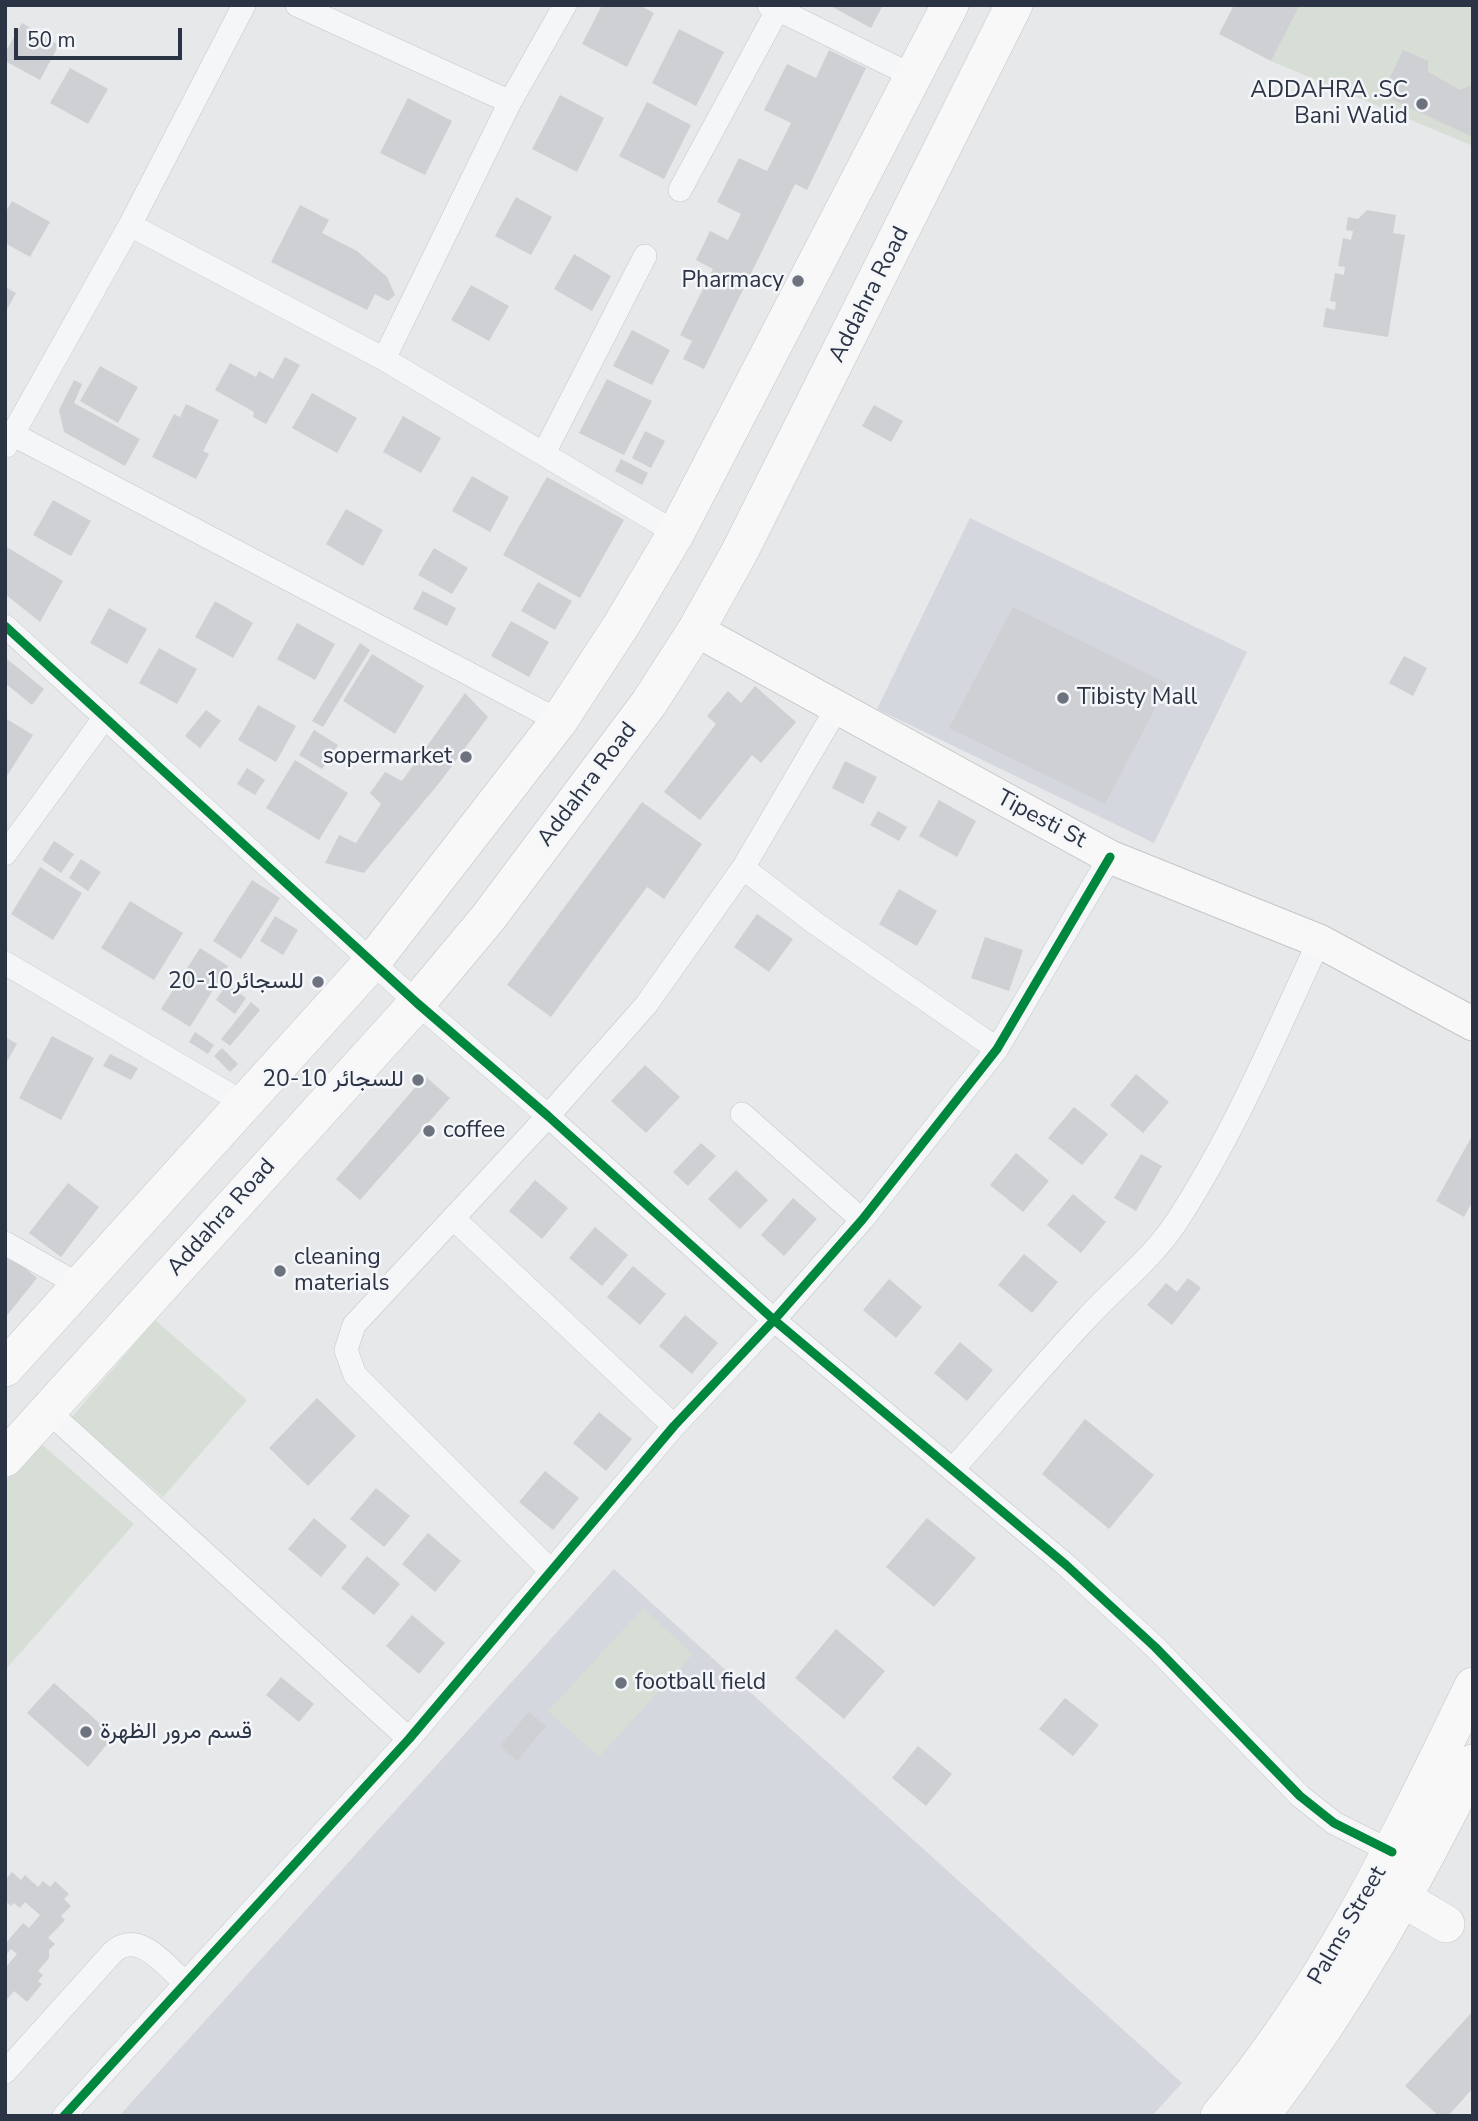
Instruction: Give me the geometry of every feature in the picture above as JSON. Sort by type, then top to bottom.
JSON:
[{"type":"main road","points":[[5,1368],[373,961],[559,721],[622,624],[676,533],[950,5]]},
{"type":"main road","name":"Addahra Road","points":[[5,1458],[417,1003],[488,918],[649,704],[696,630],[784,466],[1014,5]]},
{"type":"main road","name":"Tipesti St","points":[[696,630],[1110,857],[1318,941],[1473,1024]]},
{"type":"main road","name":"Palms Street","points":[[1261,2116],[1320,2035],[1473,1686]]},
{"type":"main road","name":"Palms Street","points":[[1219,2116],[1273,2048],[1473,1763]]},
{"type":"main road","points":[[1390,1878],[1446,1924]]},
{"type":"street","points":[[244,5],[130,225],[9,441],[559,721]]},
{"type":"street","points":[[297,5],[510,102]]},
{"type":"street","points":[[384,359],[510,102],[565,5]]},
{"type":"street","points":[[680,191],[774,7],[913,76]]},
{"type":"street","points":[[130,225],[384,359],[676,533]]},
{"type":"street","points":[[544,453],[645,256]]},
{"type":"street","points":[[5,626],[417,1003],[548,1116],[774,1320],[1066,1565],[1154,1647],[1300,1796],[1334,1823],[1390,1878]]},
{"type":"street","points":[[551,1571],[355,1375],[346,1350],[354,1325],[548,1116],[646,1005],[743,868],[837,708]]},
{"type":"street","points":[[5,854],[105,718]]},
{"type":"street","points":[[64,2116],[409,1739],[674,1426],[774,1320],[862,1220],[997,1049],[1110,857]]},
{"type":"street","points":[[743,868],[815,923],[997,1049]]},
{"type":"street","points":[[953,1469],[1088,1317],[1147,1258],[1176,1222],[1248,1096],[1318,941]]},
{"type":"street","points":[[5,963],[244,1103]]},
{"type":"street","points":[[741,1114],[862,1220]]},
{"type":"street","points":[[454,1219],[674,1426]]},
{"type":"street","points":[[5,1243],[79,1285]]},
{"type":"street","points":[[48,1411],[409,1739]]},
{"type":"street","points":[[5,2072],[113,1952],[124,1945],[142,1946],[185,1983]]},
{"type":"shaded area","name":"ADDAHRA .SC Bani Walid","points":[[1300,5],[1473,5],[1473,146],[1271,61]]},
{"type":"shaded area","points":[[970,518],[1247,652],[1154,843],[877,709]]},
{"type":"shaded area","points":[[155,1320],[247,1400],[163,1497],[71,1418]]},
{"type":"shaded area","points":[[40,1443],[134,1524],[5,1670],[5,1482]]},
{"type":"shaded area","points":[[614,1569],[1182,2083],[1152,2116],[119,2116]]},
{"type":"shaded area","name":"football field","points":[[643,1608],[693,1654],[599,1757],[548,1711]]},
{"type":"building","points":[[602,5],[639,5],[654,13],[627,67],[582,44]]},
{"type":"building","points":[[829,5],[883,5],[871,28]]},
{"type":"building","points":[[1234,5],[1300,5],[1271,61],[1219,34]]},
{"type":"building","points":[[22,23],[59,45],[40,80],[5,61],[5,53]]},
{"type":"building","points":[[679,29],[724,52],[696,106],[652,83]]},
{"type":"building","points":[[829,50],[866,68],[807,190],[795,184],[704,369],[683,359],[692,341],[680,335],[713,269],[696,260],[710,231],[728,240],[741,214],[717,202],[739,158],[767,171],[791,123],[764,110],[787,64],[816,78]]},
{"type":"building","points":[[1403,50],[1428,61],[1428,72],[1460,90],[1473,85],[1473,137],[1382,95]]},
{"type":"building","points":[[70,68],[108,89],[88,124],[50,103]]},
{"type":"building","points":[[560,95],[604,118],[577,172],[532,149]]},
{"type":"building","points":[[408,98],[452,121],[425,175],[380,153]]},
{"type":"building","points":[[647,102],[691,125],[664,179],[619,156]]},
{"type":"building","points":[[516,197],[552,217],[531,255],[495,236]]},
{"type":"building","points":[[12,201],[50,222],[30,257],[5,243],[5,213]]},
{"type":"building","points":[[300,205],[329,220],[322,233],[357,251],[387,277],[395,295],[388,301],[375,294],[367,310],[271,262]]},
{"type":"building","points":[[1367,210],[1396,215],[1393,233],[1405,235],[1388,337],[1323,327],[1326,308],[1335,310],[1336,302],[1330,301],[1335,273],[1344,275],[1345,267],[1338,266],[1343,238],[1351,240],[1353,231],[1346,230],[1348,217],[1358,219]]},
{"type":"building","points":[[574,254],[611,276],[592,311],[554,289]]},
{"type":"building","points":[[471,285],[509,306],[489,341],[451,320]]},
{"type":"building","points":[[5,287],[16,293],[5,313]]},
{"type":"building","points":[[632,330],[670,350],[652,385],[613,366]]},
{"type":"building","points":[[285,357],[300,365],[266,424],[253,417],[254,412],[215,390],[230,363],[256,377],[259,371],[273,379]]},
{"type":"building","points":[[100,366],[138,387],[118,423],[80,401]]},
{"type":"building","points":[[607,379],[652,401],[624,455],[579,433]]},
{"type":"building","points":[[74,380],[82,384],[74,403],[140,439],[125,466],[64,432],[59,410]]},
{"type":"building","points":[[312,393],[357,418],[337,453],[292,428]]},
{"type":"building","points":[[186,404],[219,420],[203,451],[209,454],[196,479],[152,457],[174,414],[180,417]]},
{"type":"building","points":[[874,405],[903,421],[891,442],[862,426]]},
{"type":"building","points":[[403,416],[441,438],[421,473],[383,452]]},
{"type":"building","points":[[645,431],[665,441],[651,468],[632,458]]},
{"type":"building","points":[[621,459],[648,473],[642,485],[615,471]]},
{"type":"building","points":[[472,476],[509,497],[490,532],[452,511]]},
{"type":"building","points":[[547,477],[624,520],[580,598],[503,555]]},
{"type":"building","points":[[53,500],[91,521],[71,556],[33,535]]},
{"type":"building","points":[[346,509],[383,530],[363,566],[326,544]]},
{"type":"building","points":[[5,546],[63,581],[40,622],[5,594]]},
{"type":"building","points":[[434,548],[468,568],[452,594],[418,575]]},
{"type":"building","points":[[538,582],[572,601],[555,630],[521,611]]},
{"type":"building","points":[[423,591],[456,608],[447,626],[413,609]]},
{"type":"building","points":[[215,601],[253,623],[233,658],[195,637]]},
{"type":"building","name":"Tibisty Mall","points":[[1013,607],[1168,684],[1105,804],[949,728]]},
{"type":"building","points":[[109,608],[147,629],[127,664],[90,643]]},
{"type":"building","points":[[511,621],[549,642],[529,677],[491,656]]},
{"type":"building","points":[[297,623],[335,644],[315,680],[277,659]]},
{"type":"building","points":[[360,643],[370,650],[323,727],[312,721]]},
{"type":"building","points":[[159,648],[197,669],[177,704],[139,683]]},
{"type":"building","points":[[372,654],[424,686],[395,734],[343,701]]},
{"type":"building","points":[[1404,656],[1427,668],[1413,696],[1389,683]]},
{"type":"building","points":[[7,659],[44,689],[32,705],[5,683]]},
{"type":"building","points":[[755,686],[796,722],[761,763],[752,755],[700,820],[664,792],[716,724],[707,716],[728,691],[741,703]]},
{"type":"building","points":[[465,693],[488,717],[440,782],[364,873],[325,863],[339,835],[356,843],[381,804],[370,793],[385,772],[402,781]]},
{"type":"building","points":[[258,705],[296,726],[276,762],[238,740]]},
{"type":"building","points":[[206,710],[221,721],[200,748],[185,736]]},
{"type":"building","points":[[5,718],[33,735],[5,779]]},
{"type":"building","points":[[314,730],[338,745],[322,769],[299,755]]},
{"type":"building","points":[[295,760],[348,793],[319,840],[266,808]]},
{"type":"building","points":[[845,761],[877,777],[863,804],[832,788]]},
{"type":"building","points":[[247,768],[265,780],[255,795],[237,784]]},
{"type":"building","points":[[939,800],[976,821],[957,857],[919,836]]},
{"type":"building","points":[[642,802],[702,844],[664,899],[647,887],[551,1017],[507,985]]},
{"type":"building","points":[[878,811],[907,827],[899,841],[870,825]]},
{"type":"building","points":[[54,841],[74,854],[61,873],[42,860]]},
{"type":"building","points":[[81,859],[101,872],[88,891],[69,878]]},
{"type":"building","points":[[40,867],[82,893],[53,940],[11,914]]},
{"type":"building","points":[[252,880],[280,898],[241,959],[213,941]]},
{"type":"building","points":[[899,889],[937,911],[917,946],[879,924]]},
{"type":"building","points":[[130,901],[183,933],[154,980],[101,948]]},
{"type":"building","points":[[757,914],[793,939],[769,972],[734,947]]},
{"type":"building","points":[[275,916],[298,930],[283,955],[260,941]]},
{"type":"building","points":[[985,937],[1023,950],[1009,991],[971,978]]},
{"type":"building","points":[[200,948],[228,966],[190,1027],[161,1009]]},
{"type":"building","points":[[227,984],[246,998],[235,1014],[216,1000]]},
{"type":"building","points":[[251,1002],[260,1010],[230,1046],[221,1039]]},
{"type":"building","points":[[195,1032],[214,1045],[208,1054],[189,1042]]},
{"type":"building","points":[[52,1036],[94,1058],[61,1120],[19,1098]]},
{"type":"building","points":[[5,1037],[17,1044],[5,1065]]},
{"type":"building","points":[[222,1048],[238,1064],[230,1072],[214,1056]]},
{"type":"building","points":[[110,1054],[138,1068],[131,1080],[103,1066]]},
{"type":"building","points":[[645,1065],[680,1097],[646,1133],[611,1101]]},
{"type":"building","points":[[1136,1074],[1169,1102],[1143,1133],[1110,1105]]},
{"type":"building","points":[[425,1076],[450,1098],[360,1200],[336,1179]]},
{"type":"building","points":[[1074,1107],[1108,1134],[1082,1165],[1048,1138]]},
{"type":"building","points":[[1473,1134],[1473,1201],[1464,1217],[1436,1201]]},
{"type":"building","points":[[701,1143],[716,1156],[688,1186],[673,1172]]},
{"type":"building","points":[[1016,1153],[1049,1181],[1023,1212],[990,1185]]},
{"type":"building","points":[[1141,1154],[1162,1166],[1136,1211],[1114,1198]]},
{"type":"building","points":[[736,1170],[768,1200],[740,1229],[708,1199]]},
{"type":"building","points":[[535,1180],[568,1208],[542,1239],[509,1211]]},
{"type":"building","points":[[68,1183],[99,1207],[61,1257],[29,1233]]},
{"type":"building","points":[[1073,1194],[1106,1222],[1081,1253],[1047,1225]]},
{"type":"building","points":[[793,1198],[817,1219],[784,1256],[761,1235]]},
{"type":"building","points":[[595,1227],[628,1255],[602,1286],[569,1258]]},
{"type":"building","points":[[5,1252],[37,1278],[5,1318]]},
{"type":"building","points":[[1024,1254],[1058,1282],[1032,1313],[998,1285]]},
{"type":"building","points":[[633,1266],[666,1294],[640,1325],[607,1297]]},
{"type":"building","points":[[1188,1278],[1201,1288],[1172,1325],[1147,1305],[1166,1283],[1177,1292]]},
{"type":"building","points":[[889,1279],[922,1307],[896,1338],[863,1310]]},
{"type":"building","points":[[685,1315],[718,1343],[692,1374],[659,1346]]},
{"type":"building","points":[[960,1342],[993,1370],[967,1401],[934,1373]]},
{"type":"building","points":[[317,1398],[356,1436],[308,1486],[269,1448]]},
{"type":"building","points":[[599,1412],[632,1439],[606,1471],[573,1443]]},
{"type":"building","points":[[1085,1419],[1154,1475],[1109,1529],[1042,1474]]},
{"type":"building","points":[[545,1471],[579,1498],[553,1530],[519,1502]]},
{"type":"building","points":[[376,1488],[410,1516],[384,1547],[350,1519]]},
{"type":"building","points":[[314,1518],[347,1546],[321,1577],[288,1549]]},
{"type":"building","points":[[927,1518],[976,1558],[934,1607],[886,1567]]},
{"type":"building","points":[[428,1533],[461,1561],[435,1592],[402,1564]]},
{"type":"building","points":[[367,1556],[400,1584],[374,1615],[341,1588]]},
{"type":"building","points":[[412,1615],[445,1643],[419,1674],[386,1646]]},
{"type":"building","points":[[836,1629],[885,1671],[844,1719],[795,1678]]},
{"type":"building","points":[[281,1677],[314,1704],[299,1722],[266,1695]]},
{"type":"building","points":[[54,1683],[114,1736],[88,1767],[27,1713]]},
{"type":"building","points":[[1065,1698],[1099,1725],[1073,1756],[1039,1729]]},
{"type":"building","points":[[529,1712],[546,1726],[517,1761],[500,1746]]},
{"type":"building","points":[[918,1746],[952,1774],[926,1806],[892,1778]]},
{"type":"building","points":[[12,1872],[21,1880],[25,1875],[38,1887],[43,1881],[50,1887],[55,1881],[69,1894],[64,1899],[71,1906],[61,1916],[65,1920],[48,1938],[55,1944],[49,1950],[49,1958],[38,1971],[43,1975],[38,1981],[42,1984],[27,2002],[14,1991],[5,2002],[5,1968],[17,1954],[11,1949],[5,1956],[5,1944],[23,1923],[29,1928],[40,1915],[25,1902],[20,1908],[5,1901],[5,1880]]},
{"type":"building","points":[[1473,2011],[1473,2088],[1448,2116],[1439,2116],[1405,2086]]},
{"type":"cycle path","points":[[5,626],[417,1003],[548,1116],[774,1320],[1066,1565],[1155,1647],[1300,1796],[1334,1823],[1392,1852]]},
{"type":"cycle path","points":[[64,2116],[409,1739],[674,1426],[774,1320],[862,1220],[997,1049],[1110,857]]},
{"type":"place","name":"ADDAHRA .SC Bani Walid","points":[[1422,104]]},
{"type":"place","name":"Pharmacy","points":[[798,281]]},
{"type":"place","name":"Tibisty Mall","points":[[1063,698]]},
{"type":"place","name":"sopermarket","points":[[466,757]]},
{"type":"place","name":"20-10للسجائر","points":[[318,982]]},
{"type":"place","name":"20-10 للسجائر","points":[[418,1080]]},
{"type":"place","name":"coffee","points":[[429,1131]]},
{"type":"place","name":"cleaning materials","points":[[280,1271]]},
{"type":"place","name":"football field","points":[[621,1683]]},
{"type":"place","name":"قسم مرور الظهرة","points":[[86,1732]]}]
